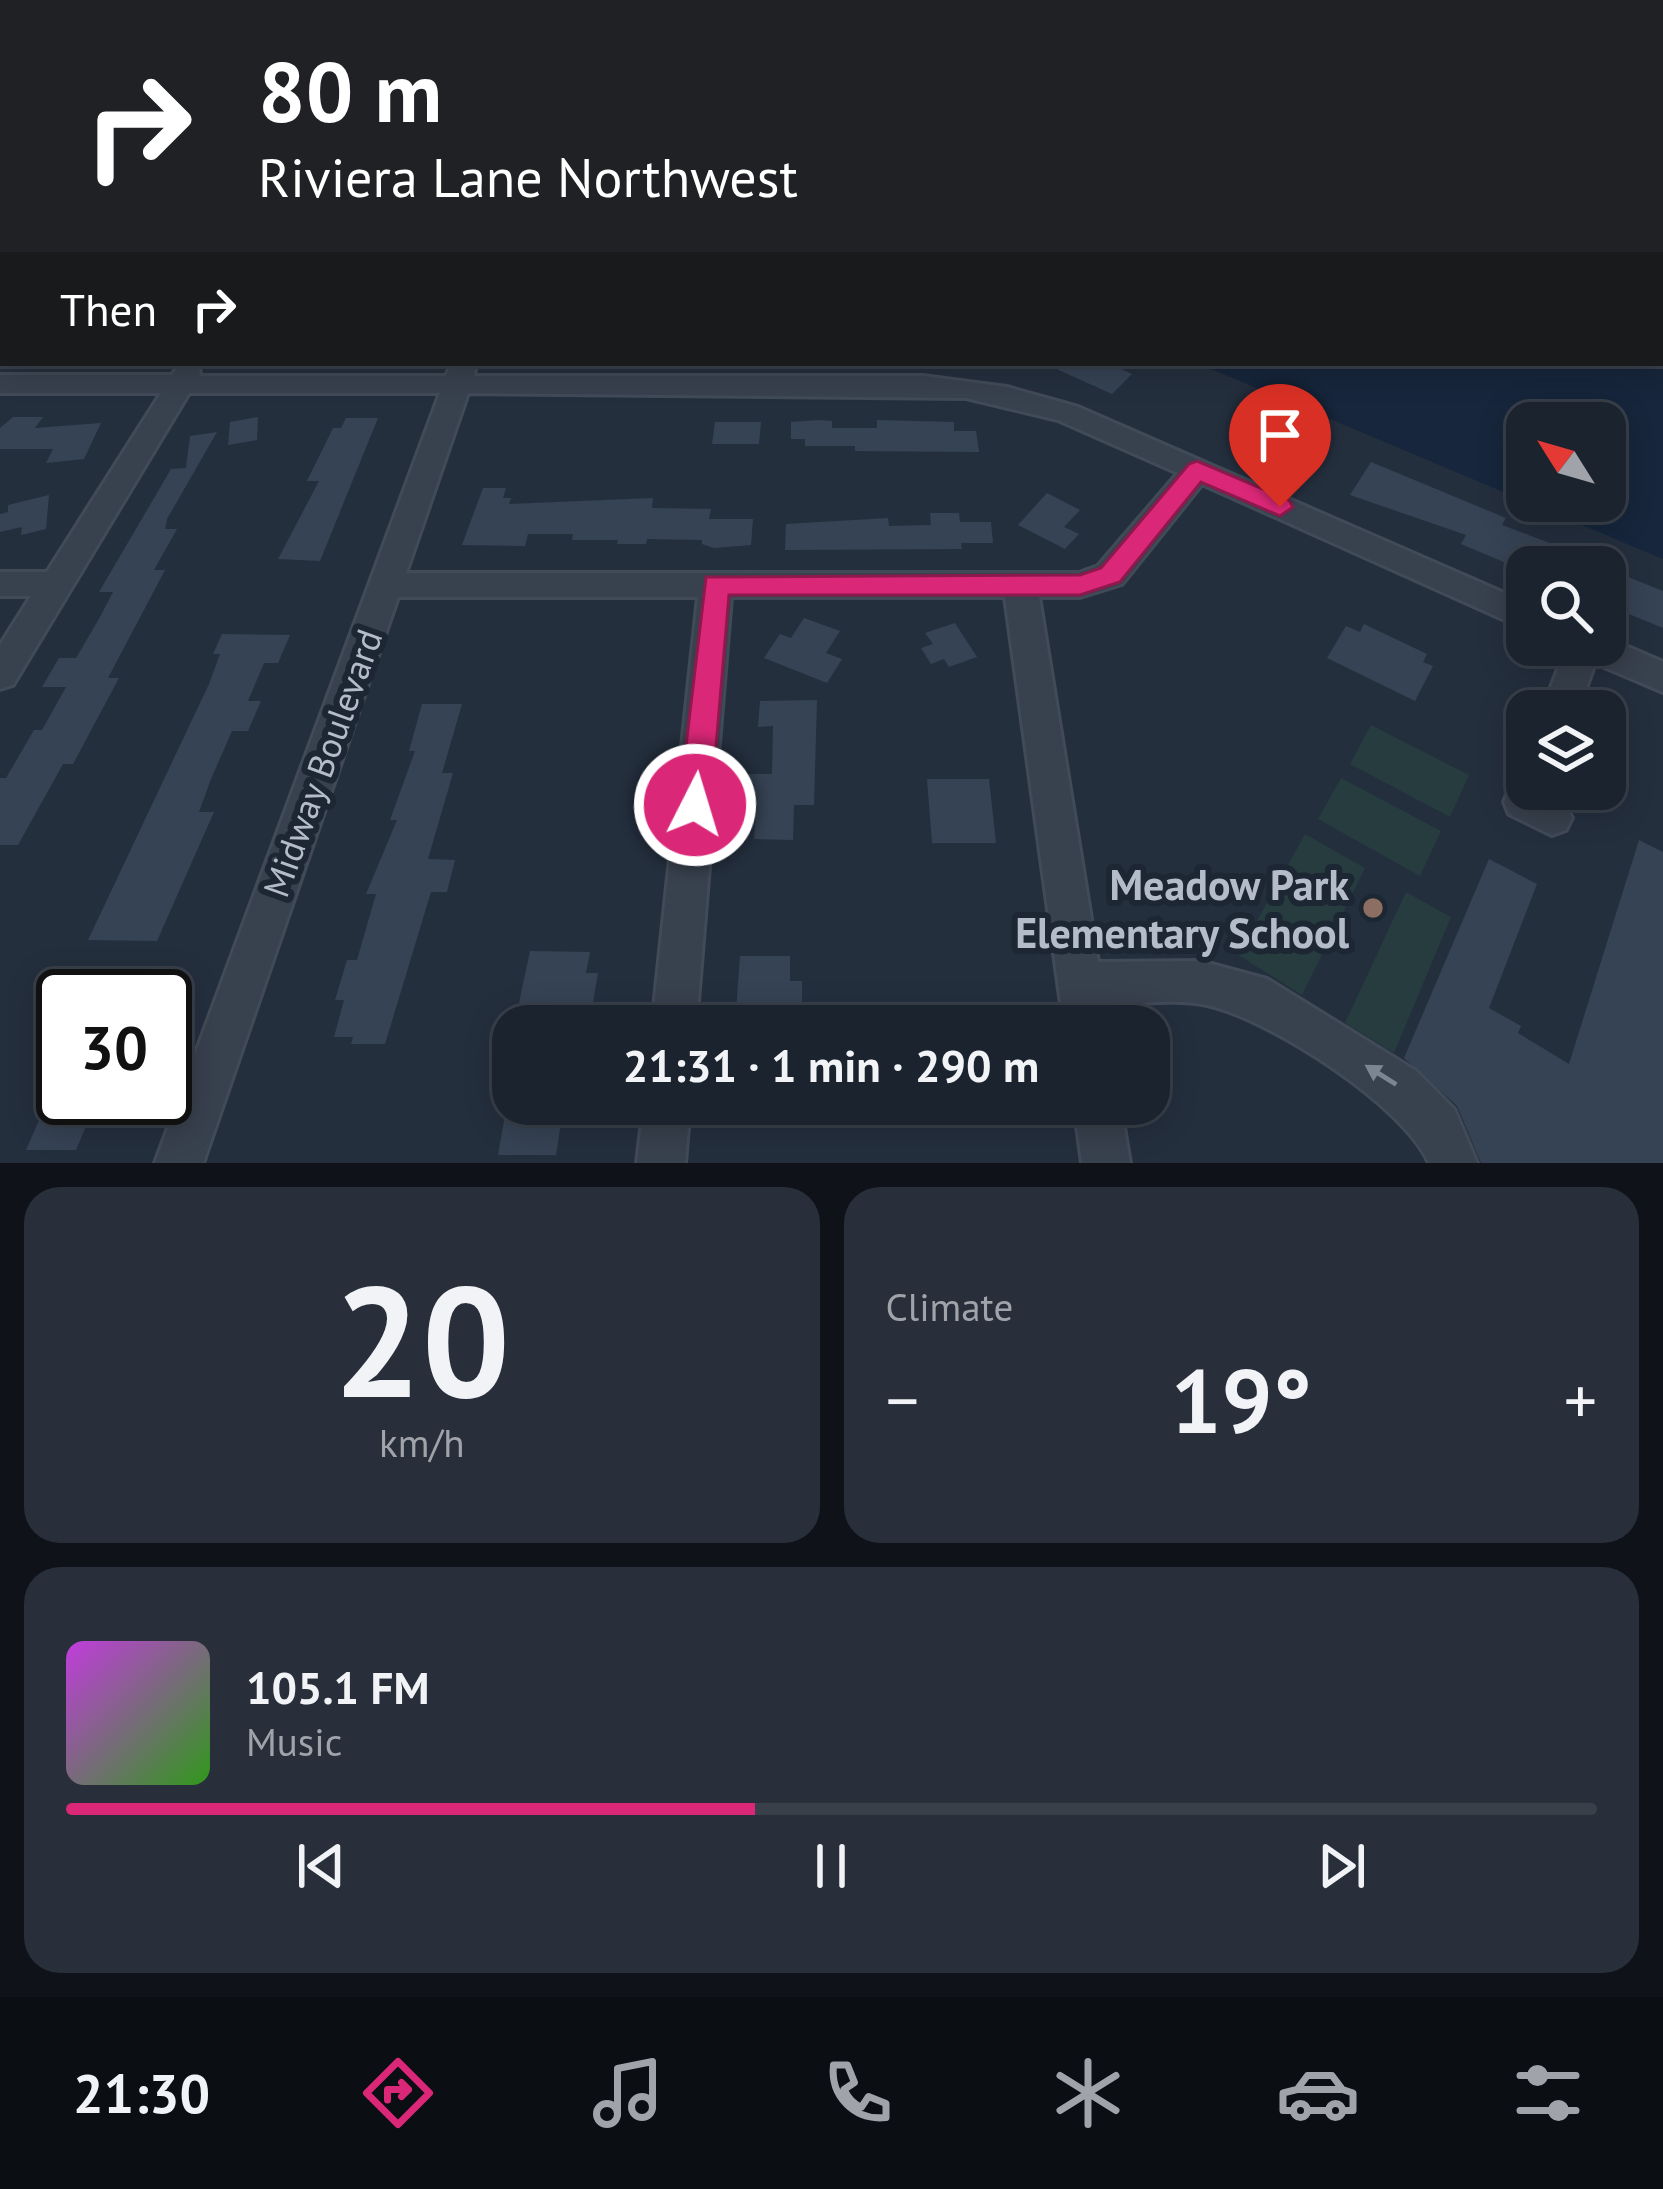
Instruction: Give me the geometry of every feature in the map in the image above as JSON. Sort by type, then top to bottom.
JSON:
[{"type":"street","points":[[0,675],[187,374]]},
{"type":"street","points":[[0,384],[187,374],[878,374],[1035,401],[1506,608]]},
{"type":"street","name":"Midway Boulevard","points":[[179,1163],[461,374]]},
{"type":"street","points":[[386,585],[1080,585],[1110,575],[1197,470]]},
{"type":"street","points":[[0,584],[57,584]]},
{"type":"street","points":[[676,1005],[716,584]]},
{"type":"street","points":[[1020,585],[1083,1005],[1200,982],[1250,994],[1400,1087],[1437,1126],[1453,1163]]},
{"type":"street","points":[[1626,662],[1663,678]]},
{"type":"street","points":[[661,1163],[665,1125]]},
{"type":"street","points":[[1100,1125],[1106,1163]]},
{"type":"green space","points":[[1371,725],[1469,775],[1450,817],[1350,764]]},
{"type":"green space","points":[[1341,778],[1441,831],[1420,876],[1318,819]]},
{"type":"green space","points":[[1305,834],[1365,868],[1302,995],[1238,955]]},
{"type":"green space","points":[[1406,892],[1451,917],[1394,1053],[1345,1023]]},
{"type":"water","points":[[1204,366],[1663,366],[1663,559],[1575,522],[1626,522],[1626,402],[1506,402],[1506,493]]},
{"type":"building","points":[[1050,366],[1115,366],[1132,374],[1112,394]]},
{"type":"building","points":[[13,417],[43,417],[35,428],[101,423],[84,459],[46,463],[53,449],[0,449],[0,428]]},
{"type":"building","points":[[258,417],[257,440],[228,445],[230,422]]},
{"type":"building","points":[[346,418],[378,418],[320,561],[278,559],[319,481],[307,481],[333,428],[341,428]]},
{"type":"building","points":[[877,420],[954,422],[954,431],[976,431],[979,452],[855,451],[855,446],[805,446],[805,439],[791,439],[791,422],[832,421],[832,428],[877,428]]},
{"type":"building","points":[[715,422],[761,422],[759,444],[712,444]]},
{"type":"building","points":[[217,432],[167,519],[165,529],[177,529],[154,570],[165,570],[108,678],[119,678],[73,764],[63,764],[18,845],[0,845],[0,778],[6,778],[34,730],[42,730],[66,687],[42,687],[59,658],[76,658],[113,592],[99,592],[171,469],[186,468],[190,436]]},
{"type":"building","points":[[1371,462],[1506,518],[1502,525],[1558,546],[1506,546],[1506,563],[1461,544],[1466,535],[1350,495]]},
{"type":"building","points":[[483,488],[506,488],[503,498],[511,498],[509,504],[653,498],[652,508],[711,509],[709,519],[753,519],[751,545],[714,548],[702,540],[647,539],[646,544],[617,544],[618,540],[572,540],[573,534],[528,534],[525,546],[462,545]]},
{"type":"building","points":[[1047,493],[1080,510],[1064,527],[1079,534],[1065,549],[1018,525]]},
{"type":"building","points":[[49,495],[46,529],[21,535],[22,527],[0,532],[0,514],[8,512],[8,505]]},
{"type":"building","points":[[930,513],[959,513],[960,522],[991,522],[993,543],[961,543],[962,549],[785,550],[786,524],[888,518],[889,526],[931,525]]},
{"type":"building","points":[[1626,576],[1663,591],[1663,628],[1626,613]]},
{"type":"building","points":[[804,618],[840,631],[826,653],[842,659],[827,683],[764,658],[780,634],[791,638]]},
{"type":"building","points":[[955,623],[977,657],[949,667],[944,659],[931,664],[921,648],[933,644],[925,633]]},
{"type":"building","points":[[1364,624],[1427,654],[1423,662],[1433,666],[1415,701],[1327,658],[1346,626],[1360,632]]},
{"type":"building","points":[[222,634],[290,635],[278,663],[264,663],[248,701],[261,701],[248,731],[232,731],[211,779],[199,812],[214,812],[157,941],[88,940],[209,684],[220,654],[213,654]]},
{"type":"building","points":[[817,700],[814,805],[794,805],[793,840],[754,839],[756,808],[747,808],[749,774],[772,774],[773,726],[758,727],[760,701]]},
{"type":"building","points":[[422,704],[462,704],[442,773],[453,773],[428,859],[455,860],[447,892],[431,892],[385,1044],[351,1044],[353,1037],[334,1037],[344,1000],[335,1000],[347,960],[357,960],[376,894],[366,894],[397,820],[390,820],[415,751],[409,751]]},
{"type":"building","points":[[927,779],[989,779],[996,843],[932,843]]},
{"type":"building","points":[[1639,840],[1663,852],[1663,1163],[1481,1163],[1457,1106],[1404,1058],[1489,859],[1537,884],[1489,1008],[1521,1026],[1518,1033],[1569,1064]]},
{"type":"building","points":[[530,951],[590,952],[586,973],[598,973],[593,1005],[519,1005]]},
{"type":"building","points":[[740,956],[790,956],[790,981],[802,981],[802,1003],[736,1005]]},
{"type":"building","points":[[37,1125],[87,1125],[76,1150],[26,1150]]},
{"type":"building","points":[[503,1125],[561,1125],[556,1155],[498,1155]]},
{"type":"place","name":"Meadow Park Elementary School","points":[[1373,908]]},
{"type":"route","points":[[695,805],[716,584],[1080,585],[1110,575],[1197,470],[1280,507]]}]
